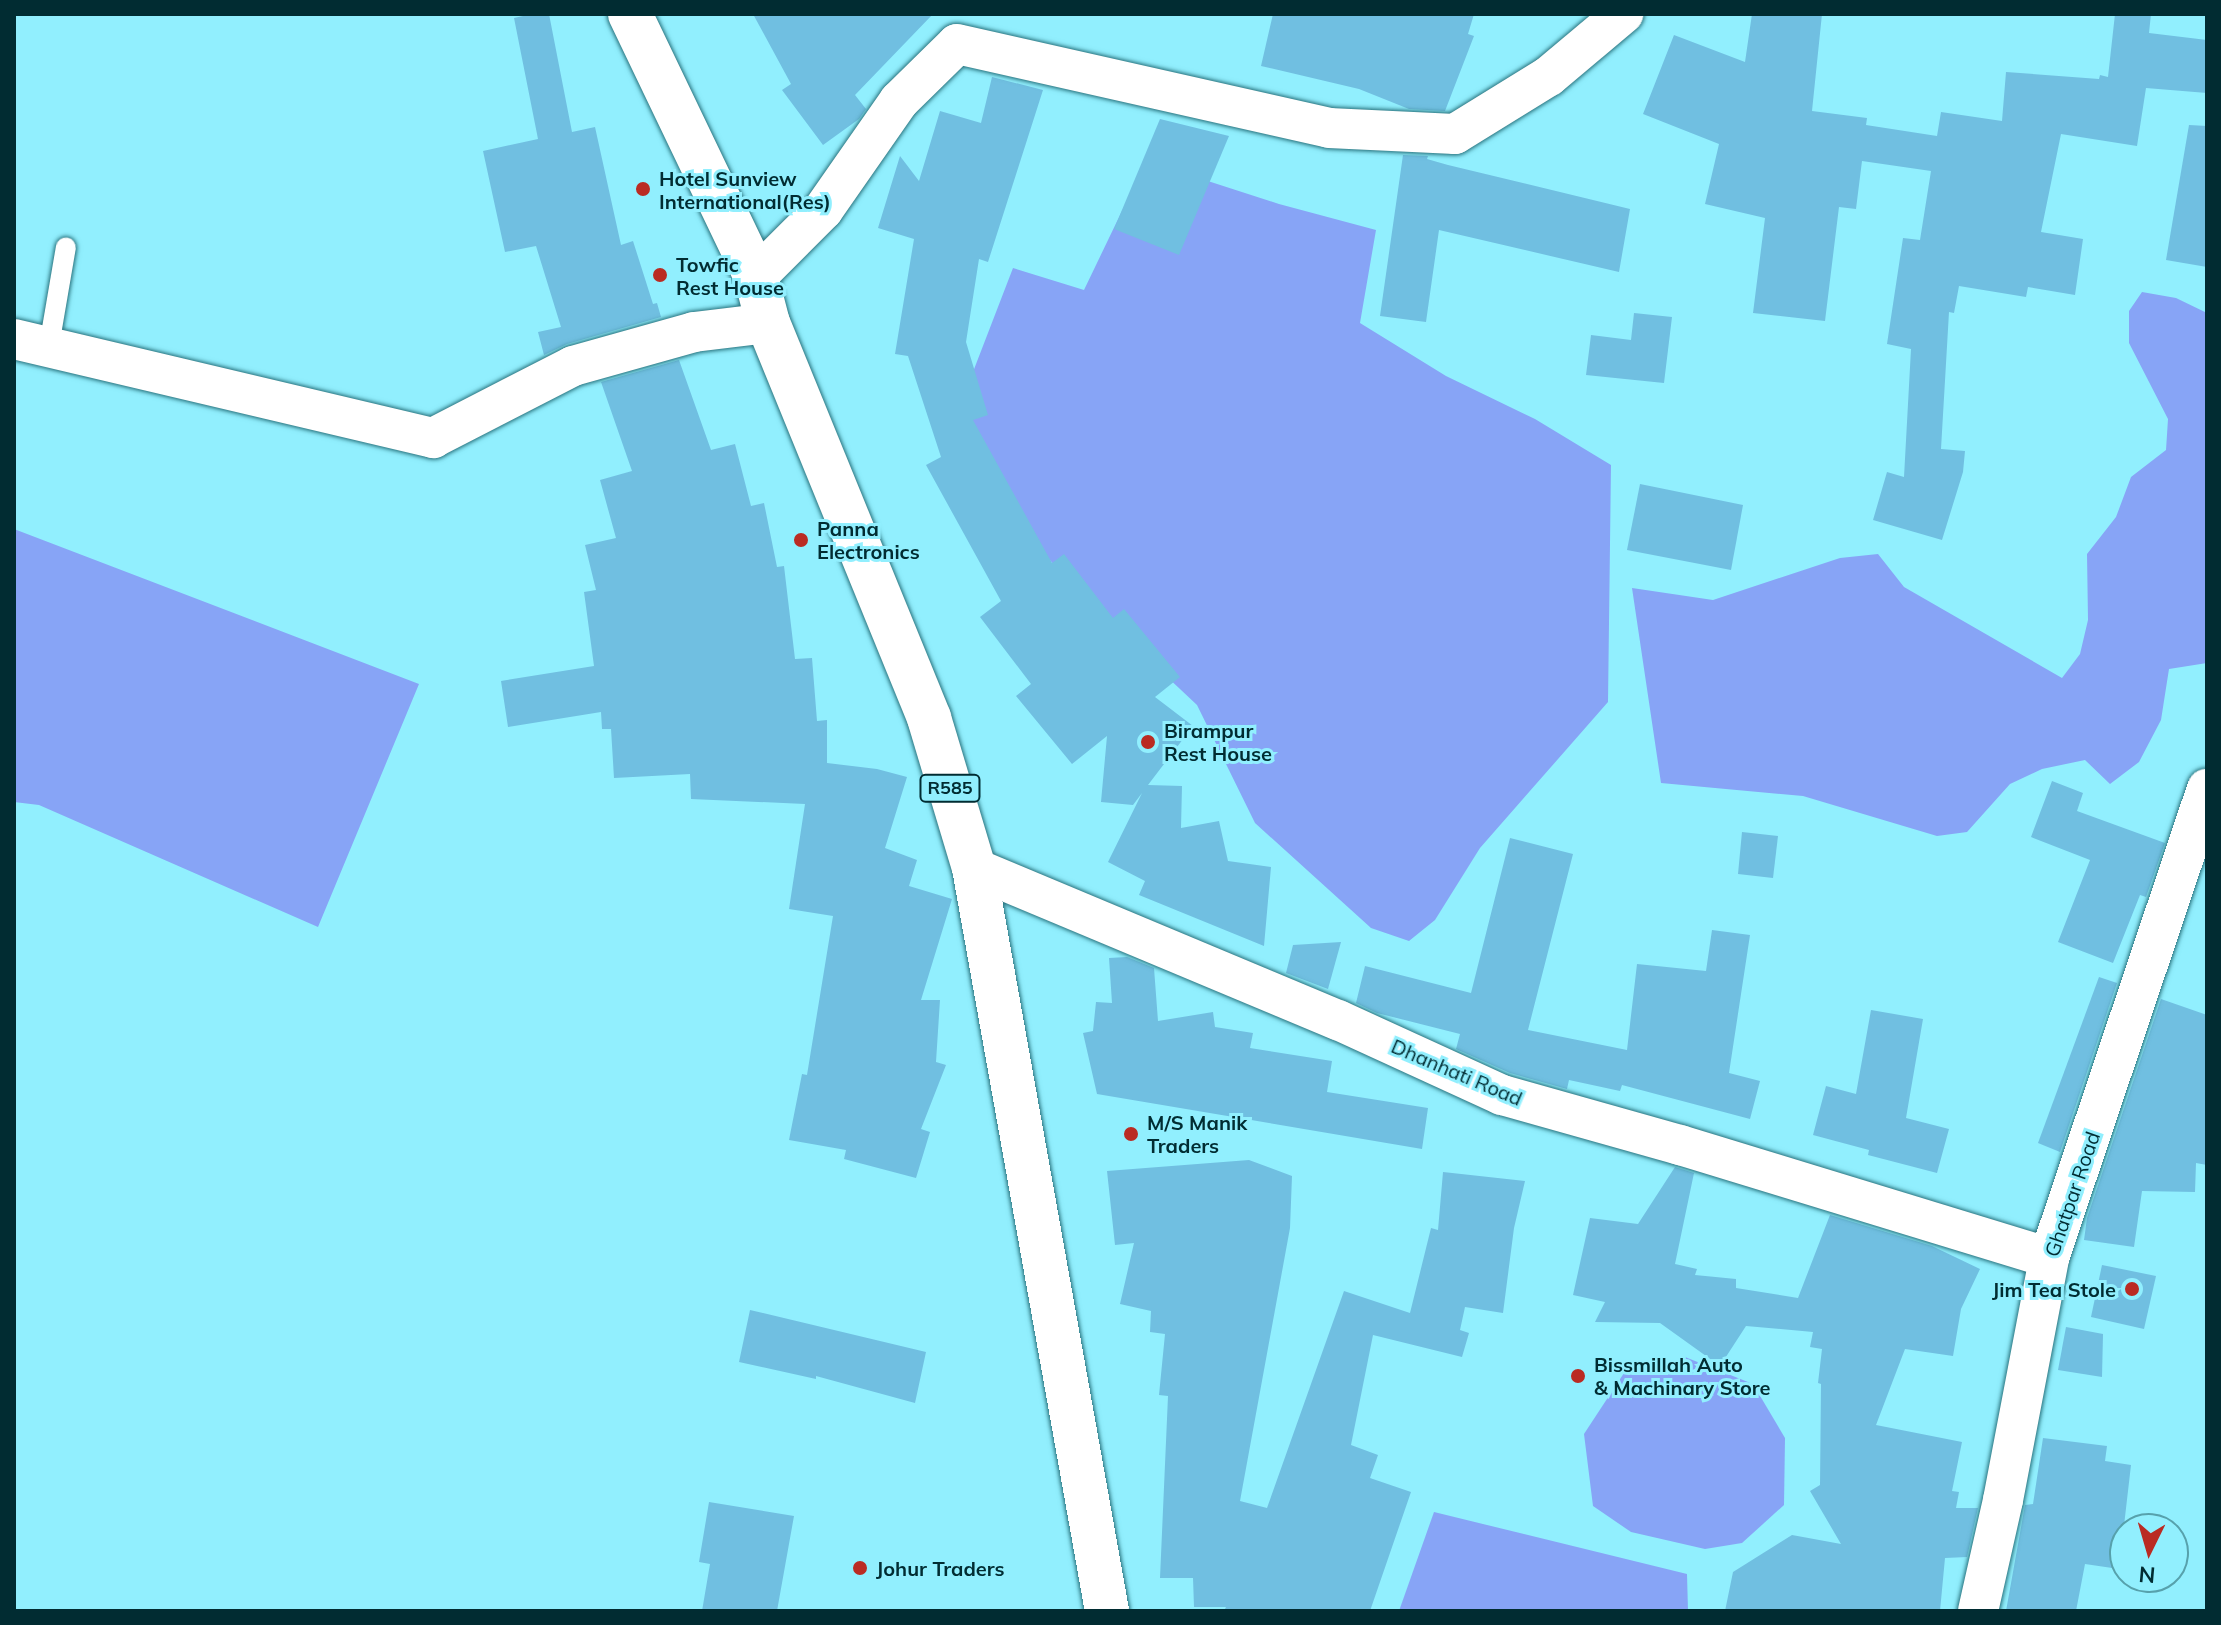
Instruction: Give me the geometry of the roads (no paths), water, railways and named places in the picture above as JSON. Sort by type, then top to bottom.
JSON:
[{"type":"main road","name":"R585","points":[[630,14],[756,277],[768,323],[929,718],[974,868],[1107,1611]]},
{"type":"street","points":[[756,277],[823,210],[899,101],[957,44],[1329,128],[1455,134],[1549,76],[1623,14]]},
{"type":"street","points":[[32,343],[433,438],[573,366],[694,332],[768,323]]},
{"type":"street","name":"Ghatpar Road","points":[[1978,1611],[2003,1500],[2049,1258],[2207,789]]},
{"type":"street","name":"Dhanhati Road","points":[[974,868],[1338,1020],[1502,1095],[2049,1258]]},
{"type":"lane","points":[[32,343],[66,247]]},
{"type":"water","points":[[1146,161],[1279,204],[1376,230],[1360,323],[1446,376],[1535,419],[1611,465],[1608,702],[1480,848],[1435,920],[1409,941],[1371,928],[1255,823],[1197,705],[1081,596],[997,499],[956,416],[1013,268],[1084,290]]},
{"type":"water","points":[[2142,292],[2176,298],[2207,313],[2207,663],[2169,669],[2161,720],[2139,762],[2110,784],[2085,760],[2042,769],[2010,784],[1967,832],[1937,836],[1803,796],[1661,783],[1632,588],[1713,600],[1840,558],[1878,554],[1904,587],[2062,678],[2080,654],[2088,620],[2087,554],[2116,517],[2131,477],[2166,450],[2168,419],[2129,343],[2129,311]]},
{"type":"water","points":[[14,529],[419,684],[318,927],[39,805],[14,802]]},
{"type":"water","points":[[1685,1357],[1753,1384],[1785,1438],[1784,1505],[1742,1543],[1705,1549],[1631,1532],[1593,1506],[1584,1434],[1624,1373]]},
{"type":"water","points":[[1434,1512],[1687,1574],[1688,1611],[1399,1611]]},
{"type":"place","name":"Hotel Sunview International(Res)","points":[[643,189]]},
{"type":"place","name":"Towfic Rest House","points":[[660,275]]},
{"type":"place","name":"Panna Electronics","points":[[801,540]]},
{"type":"place","name":"Birampur Rest House","points":[[1148,742]]},
{"type":"place","name":"M/S Manik Traders","points":[[1131,1134]]},
{"type":"place","name":"Jim Tea Stole","points":[[2132,1289]]},
{"type":"place","name":"Bissmillah Auto & Machinary Store","points":[[1578,1376]]},
{"type":"place","name":"Johur Traders","points":[[860,1568]]}]
